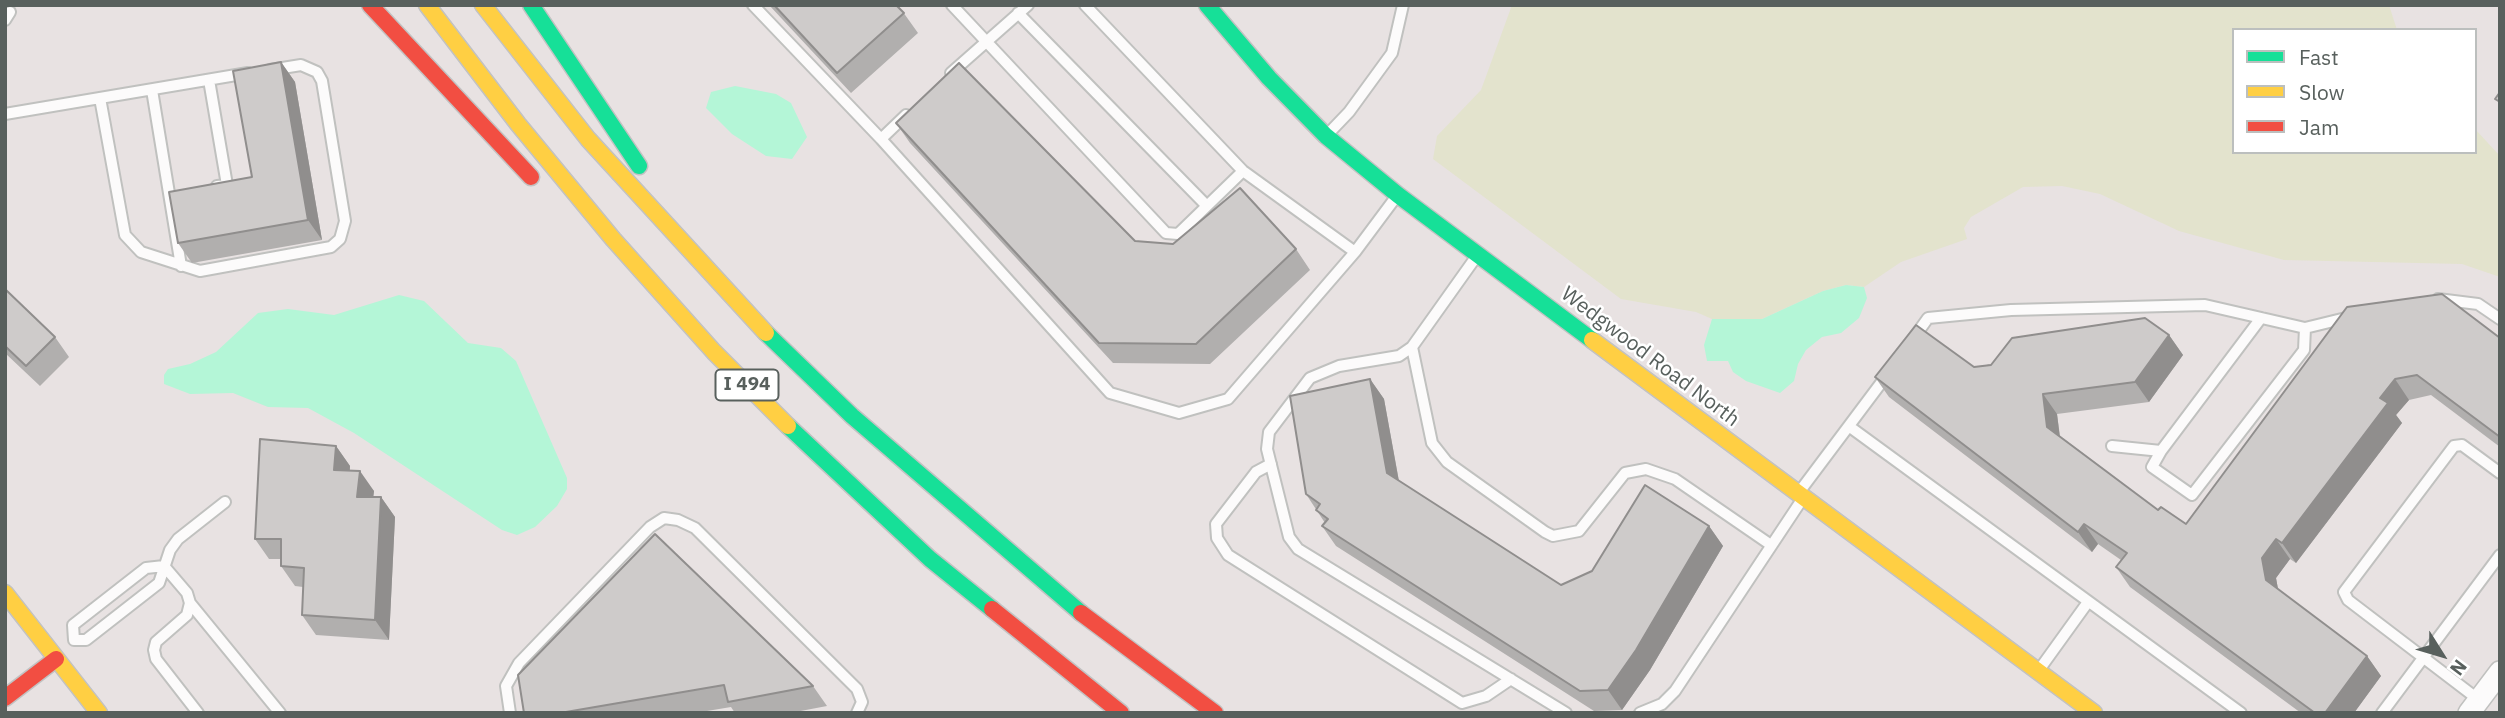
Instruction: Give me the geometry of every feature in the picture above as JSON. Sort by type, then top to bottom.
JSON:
[{"type":"main road","points":[[370,5],[544,191]]},
{"type":"main road","name":"I 494","points":[[427,5],[517,124],[613,239],[714,352],[847,483],[930,559],[1121,713]]},
{"type":"main road","name":"I 494","points":[[483,5],[588,139],[716,281],[852,416],[1000,546],[1100,628],[1215,713]]},
{"type":"main road","points":[[531,5],[716,281]]},
{"type":"main road","name":"Wedgwood Road North","points":[[1208,5],[1269,78],[1326,136],[1398,195],[2094,713]]},
{"type":"main road","points":[[620,272],[687,343],[847,483]]},
{"type":"main road","points":[[5,593],[99,713]]},
{"type":"main road","points":[[5,698],[57,659]]},
{"type":"street","points":[[2474,706],[2499,676]]},
{"type":"lane","points":[[753,5],[881,139],[1110,393],[1180,412],[1228,399],[1355,252],[1398,195]]},
{"type":"lane","points":[[952,5],[1166,233],[1178,234],[1244,171]]},
{"type":"lane","points":[[938,85],[1028,5]]},
{"type":"lane","points":[[1085,5],[1244,171],[1355,252]]},
{"type":"lane","points":[[1326,136],[1349,112],[1392,53],[1404,13],[1403,5]]},
{"type":"lane","points":[[1018,13],[1206,205]]},
{"type":"lane","points":[[5,114],[152,89],[301,65],[317,72],[322,81],[345,221],[344,232],[331,247],[200,271],[141,252],[125,235],[100,98]]},
{"type":"lane","points":[[204,188],[227,185],[209,80]]},
{"type":"lane","points":[[152,89],[175,193],[181,266]]},
{"type":"lane","points":[[881,139],[919,103]]},
{"type":"lane","points":[[1478,254],[1412,346],[1398,356],[1339,366],[1310,378],[1269,432],[1268,449],[1289,537],[1298,549],[1566,713]]},
{"type":"lane","points":[[2419,302],[2432,299],[2478,303],[2500,320]]},
{"type":"lane","points":[[1905,351],[1928,318],[2011,310],[2205,305],[2305,328],[2368,313]]},
{"type":"lane","points":[[2261,318],[2161,451],[2152,467],[2192,495],[2304,350],[2305,328]]},
{"type":"lane","points":[[1412,346],[1432,443],[1447,462],[1545,532],[1553,536],[1579,531],[1625,473],[1647,469],[1675,479],[1771,545]]},
{"type":"lane","points":[[1640,713],[1662,704],[1675,691],[1801,496],[1897,361]]},
{"type":"lane","points":[[1850,427],[2241,713]]},
{"type":"lane","points":[[2474,706],[2423,656],[2348,600],[2344,593],[2454,446],[2462,445],[2500,473]]},
{"type":"lane","points":[[2112,446],[2161,451]]},
{"type":"lane","points":[[1271,464],[1256,472],[1216,524],[1217,538],[1228,555],[1462,703],[1486,696],[1511,679]]},
{"type":"lane","points":[[74,640],[86,640],[159,583],[164,566],[178,539],[225,502]]},
{"type":"lane","points":[[510,713],[506,686],[519,663],[650,527],[664,518],[678,520],[695,528],[857,689],[862,702],[857,713]]},
{"type":"lane","points":[[2382,713],[2500,555]]},
{"type":"lane","points":[[164,566],[187,593],[190,603],[280,713]]},
{"type":"lane","points":[[57,659],[74,640],[73,625],[146,568],[164,566]]},
{"type":"lane","points":[[2039,670],[2088,602]]},
{"type":"lane","points":[[190,603],[187,615],[156,642],[154,650],[156,659],[198,713]]},
{"type":"shaded area","points":[[1512,5],[2389,5],[2396,28],[2232,28],[2232,154],[2477,154],[2477,131],[2500,156],[2500,277],[2462,264],[2284,260],[2179,231],[2100,194],[2062,186],[2023,187],[1971,217],[1964,228],[1967,239],[1901,262],[1864,287],[1846,285],[1823,291],[1762,319],[1712,319],[1696,312],[1621,299],[1433,159],[1437,136],[1481,90]]},
{"type":"shaded area","points":[[735,86],[776,94],[791,103],[807,137],[792,159],[766,156],[732,134],[706,108],[711,92]]},
{"type":"shaded area","points":[[1846,285],[1864,287],[1867,298],[1859,318],[1841,333],[1822,337],[1806,350],[1798,364],[1794,381],[1780,393],[1746,381],[1733,372],[1728,361],[1707,361],[1704,345],[1712,319],[1762,319],[1823,291]]},
{"type":"shaded area","points":[[399,295],[424,301],[468,343],[501,348],[516,361],[567,478],[567,489],[557,506],[535,527],[517,535],[502,530],[354,433],[308,408],[268,407],[233,393],[190,394],[164,384],[164,375],[168,369],[190,364],[216,352],[258,313],[288,309],[334,315]]},
{"type":"building","points":[[774,5],[896,5],[904,13],[837,73]]},
{"type":"building","points":[[281,62],[308,220],[178,243],[169,192],[252,177],[233,71]]},
{"type":"building","points":[[959,63],[1135,241],[1173,244],[1240,188],[1296,249],[1196,344],[1099,343],[896,123]]},
{"type":"building","points":[[5,289],[55,337],[26,366],[5,346]]},
{"type":"building","points":[[2442,294],[2500,338],[2500,437],[2417,375],[2395,379],[2380,398],[2388,403],[2282,543],[2276,539],[2262,558],[2266,580],[2367,656],[2325,713],[2315,713],[2116,567],[2127,553],[2084,524],[2078,532],[1875,377],[1916,325],[1974,367],[1991,365],[2012,338],[2145,318],[2169,335],[2135,382],[2043,394],[2047,427],[2158,510],[2161,507],[2186,524],[2347,307]]},
{"type":"building","points":[[1370,379],[1387,473],[1561,585],[1592,571],[1645,485],[1709,526],[1636,650],[1608,690],[1580,691],[1322,526],[1328,519],[1316,510],[1320,504],[1306,494],[1290,396]]},
{"type":"building","points":[[260,439],[336,446],[334,470],[360,471],[357,497],[381,497],[375,620],[302,615],[304,568],[281,566],[281,539],[255,539]]},
{"type":"building","points":[[655,534],[813,686],[728,702],[724,685],[560,713],[524,713],[518,675]]},
{"type":"traffic: fast","points":[[531,5],[639,166]]},
{"type":"traffic: fast","points":[[1207,5],[1269,78],[1326,136],[1398,195],[1592,340]]},
{"type":"traffic: fast","points":[[766,333],[852,416],[1081,613]]},
{"type":"traffic: fast","points":[[788,426],[930,559],[992,609]]},
{"type":"traffic: slow","points":[[427,5],[518,124],[613,239],[714,352],[788,426]]},
{"type":"traffic: slow","points":[[483,5],[588,139],[766,333]]},
{"type":"traffic: slow","points":[[1592,340],[2094,713]]},
{"type":"traffic: slow","points":[[5,593],[99,713]]},
{"type":"traffic: jam","points":[[370,5],[531,177]]},
{"type":"traffic: jam","points":[[992,609],[1121,713]]},
{"type":"traffic: jam","points":[[1081,613],[1215,713]]},
{"type":"traffic: jam","points":[[5,698],[56,659]]}]
